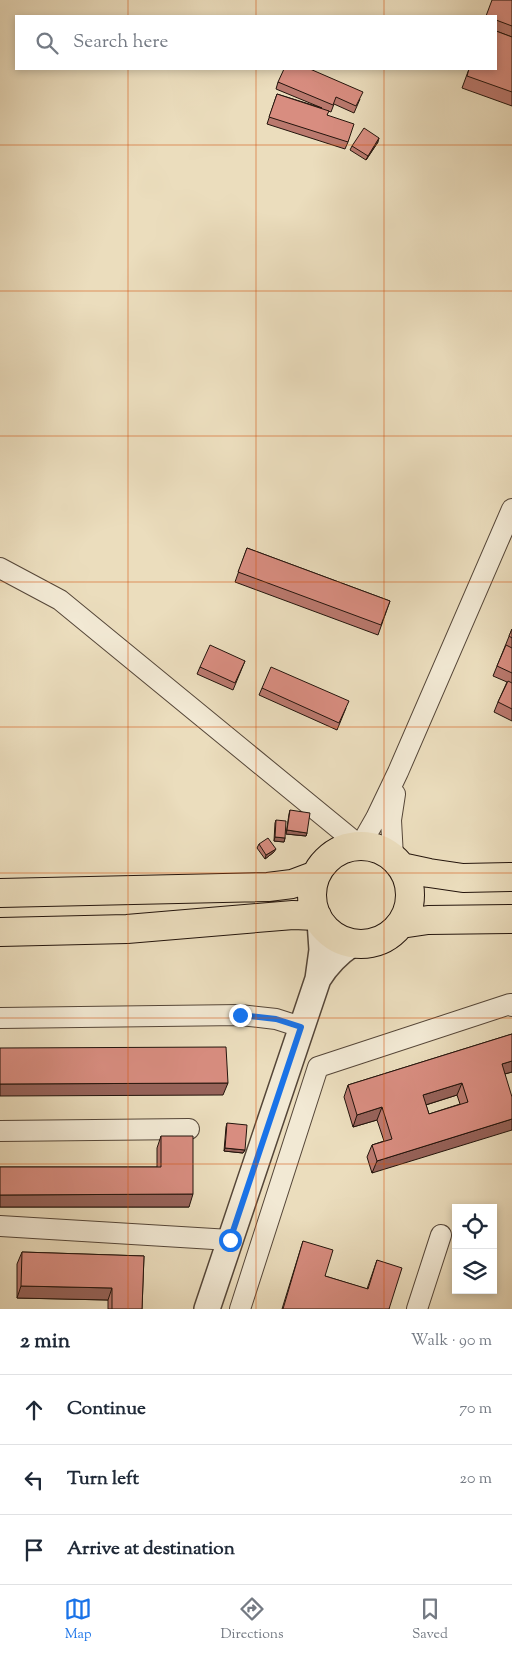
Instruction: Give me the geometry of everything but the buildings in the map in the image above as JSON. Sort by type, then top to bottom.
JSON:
[{"type":"highway","points":[[397,862],[408,880],[410,896],[406,915],[401,924],[379,940],[366,943],[353,943],[334,936],[318,918],[312,902],[312,889],[316,875],[323,863],[333,854],[346,848],[372,847],[383,851],[397,862],[429,873],[463,878],[512,877]]},
{"type":"highway","points":[[0,893],[268,886],[292,884],[316,875]]},
{"type":"highway","points":[[0,932],[127,929],[293,915],[318,918]]},
{"type":"highway","points":[[401,924],[428,920],[512,919]]},
{"type":"street","points":[[0,568],[60,600],[360,846],[398,772],[512,509]]},
{"type":"street","points":[[397,862],[390,820],[398,772]]},
{"type":"street","points":[[207,1309],[318,979],[322,950],[318,918]]},
{"type":"street","points":[[318,979],[327,965],[353,943]]},
{"type":"street","points":[[240,1309],[318,1066],[510,1004],[512,1006]]},
{"type":"street","points":[[0,1018],[240,1015],[276,1019],[301,1027]]},
{"type":"street","points":[[0,1131],[189,1129]]},
{"type":"street","points":[[0,1226],[230,1240]]},
{"type":"street","points":[[417,1309],[442,1235]]},
{"type":"route","points":[[230,1240],[301,1027],[276,1019],[240,1015]]}]
